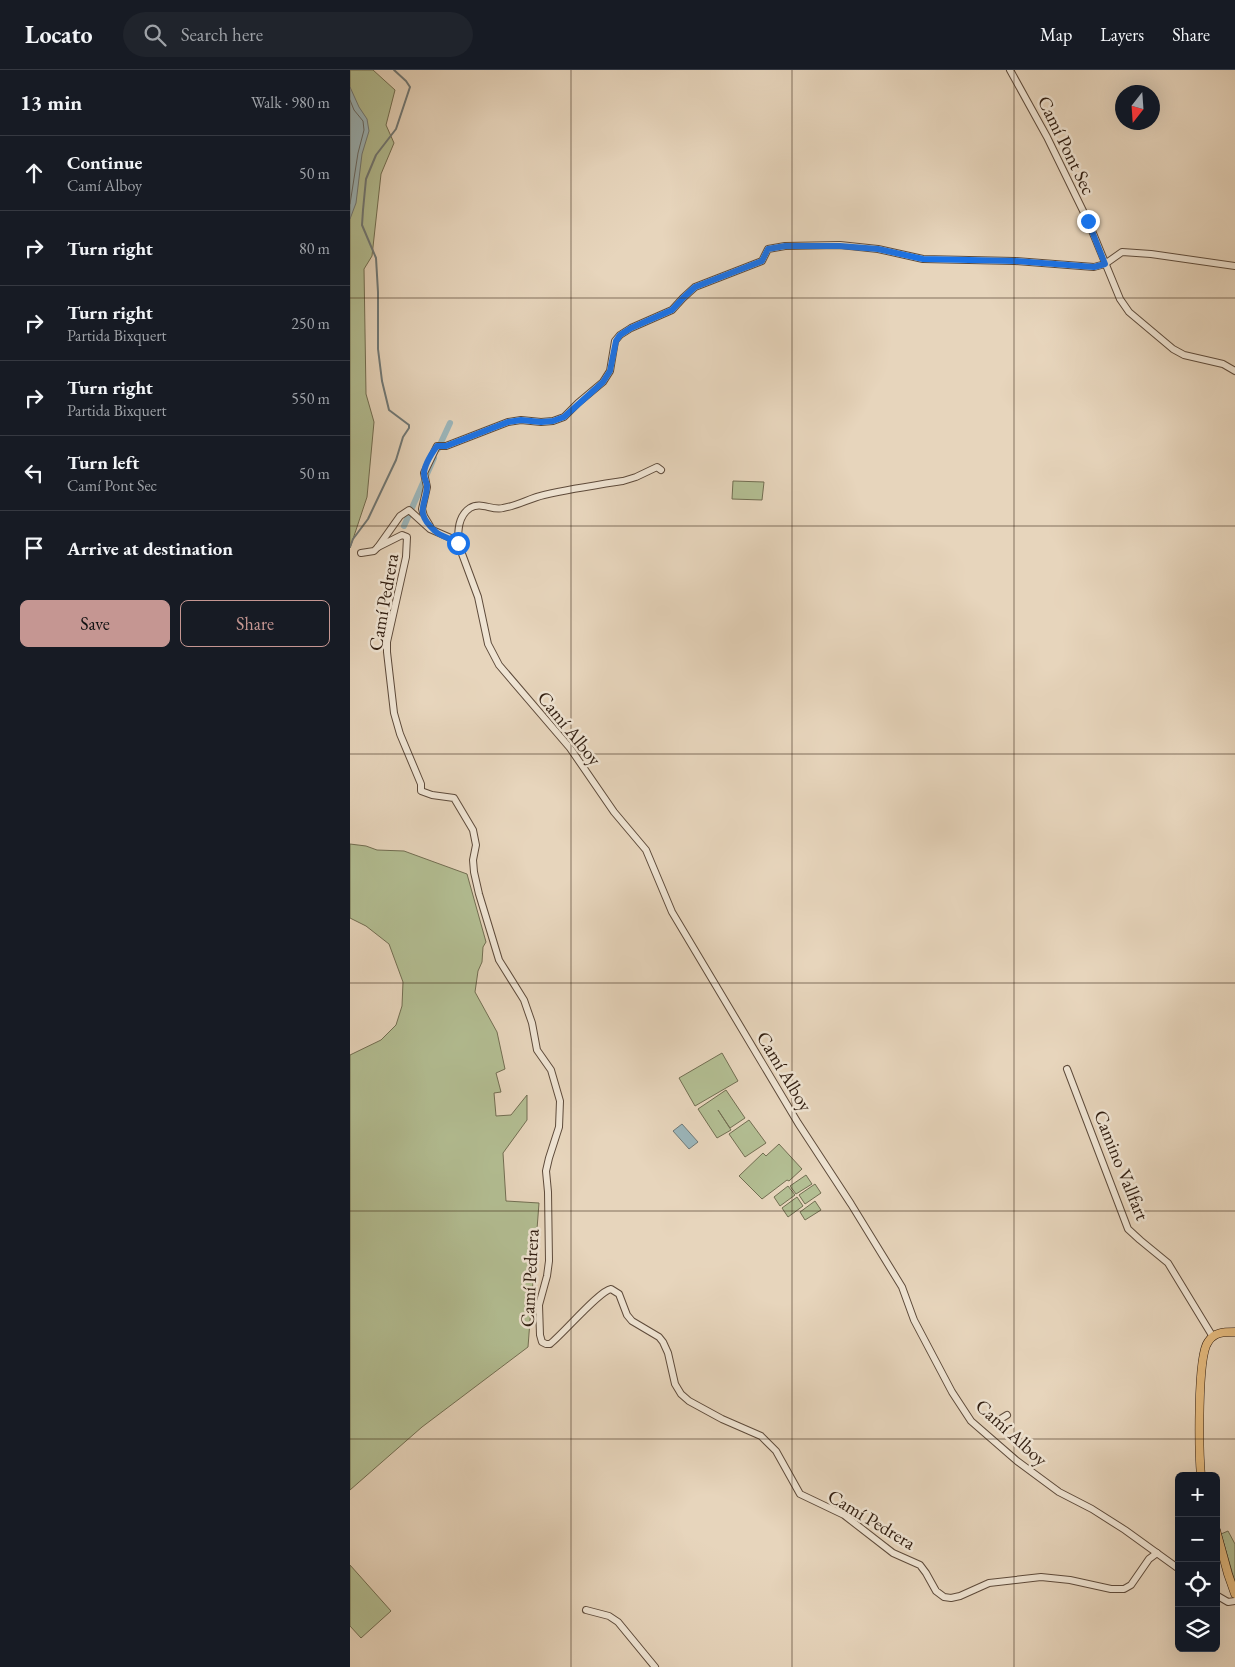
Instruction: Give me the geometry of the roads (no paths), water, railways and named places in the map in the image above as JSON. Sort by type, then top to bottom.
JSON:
[{"type":"main road","points":[[1201,1472],[1200,1397],[1202,1353],[1208,1342],[1216,1334],[1235,1332]]},
{"type":"main road","points":[[1220,1545],[1235,1594]]},
{"type":"street","name":"Camí Pont Sec","points":[[1010,70],[1047,137],[1056,159],[1088,221],[1120,299],[1129,312],[1173,349],[1184,355],[1223,364],[1235,371]]},
{"type":"street","points":[[436,533],[428,524],[422,510],[427,487],[424,471],[437,446],[446,446],[508,422],[521,420],[553,421],[564,417],[603,382],[613,361],[616,341],[620,335],[631,328],[672,310],[695,287],[762,261],[768,249],[785,246],[840,246],[878,249],[923,259],[1015,261],[1094,267],[1105,264],[1122,252],[1156,254],[1235,266]]},
{"type":"street","points":[[458,543],[460,522],[466,512],[472,507],[482,505],[504,508],[543,495],[623,481],[657,467],[661,470]]},
{"type":"street","points":[[361,553],[378,547],[400,516],[409,510],[436,533],[453,539],[458,543]]},
{"type":"street","name":"Camí Pedrera","points":[[378,547],[402,535],[407,536],[406,557],[387,642],[389,678],[394,712],[400,734],[414,766],[422,791],[432,795],[454,798],[472,830],[476,846],[473,860],[474,872],[499,960],[524,1000],[532,1023],[537,1050],[552,1070],[560,1101],[559,1127],[546,1171],[549,1261],[539,1305],[542,1342],[550,1344],[601,1293],[611,1288],[615,1290],[632,1321],[659,1337],[663,1342],[668,1353],[675,1384],[681,1394],[689,1401],[722,1419],[761,1436],[776,1451],[800,1494],[844,1515],[893,1553],[920,1565],[936,1591],[944,1597],[960,1596],[990,1583],[1041,1577],[1070,1580],[1111,1589],[1124,1589],[1131,1585],[1149,1559],[1157,1553]]},
{"type":"street","name":"Camí Alboy","points":[[458,543],[478,597],[488,644],[498,665],[570,748],[614,812],[646,850],[672,912],[798,1123],[902,1287],[914,1320],[952,1392],[971,1421],[1017,1461],[1059,1492],[1092,1509],[1175,1566]]},
{"type":"street","name":"Camino Vallfart","points":[[1067,1069],[1128,1228],[1168,1263],[1213,1337]]},
{"type":"street","points":[[994,1424],[1007,1415]]},
{"type":"street","points":[[1220,1597],[1228,1602],[1235,1601]]},
{"type":"street","points":[[586,1610],[609,1616],[618,1622],[655,1667]]},
{"type":"water","points":[[350,87],[367,119],[369,131],[362,154],[356,203],[350,219]]},
{"type":"water","points":[[682,1124],[698,1142],[689,1149],[673,1131]]},
{"type":"waterway","points":[[350,547],[353,539],[368,519],[396,460],[403,437],[409,428],[409,425],[389,410],[382,381],[378,349],[376,258],[362,225],[366,179],[376,155],[396,129],[410,87],[394,70]]},
{"type":"waterway","points":[[438,449],[450,423]]},
{"type":"waterway","points":[[404,526],[434,458]]}]
